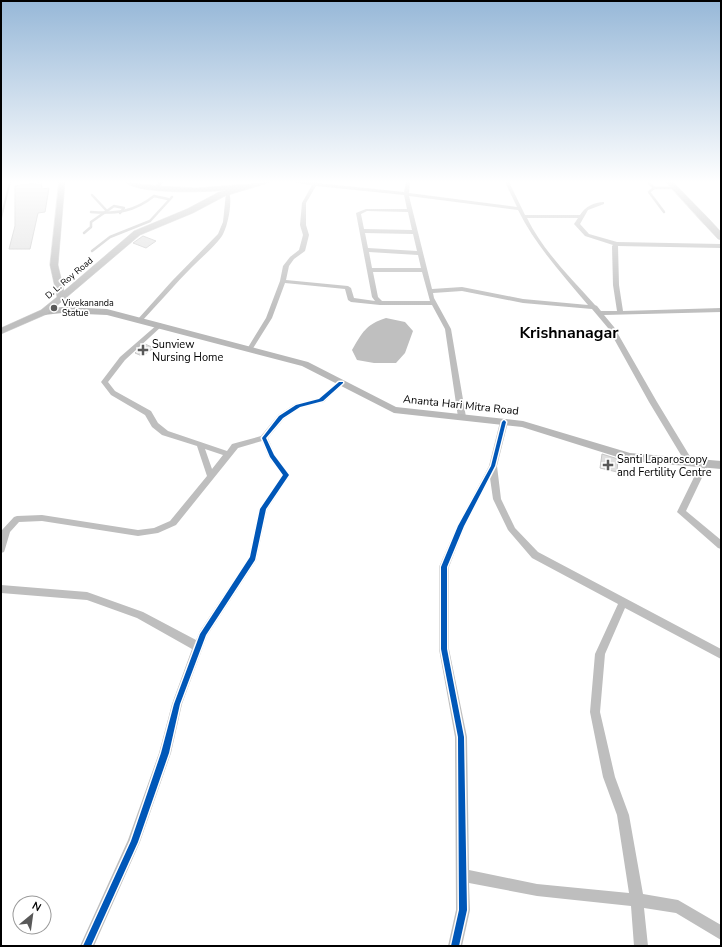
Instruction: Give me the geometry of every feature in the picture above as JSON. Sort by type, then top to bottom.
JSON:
[{"type":"highway","points":[[711,226],[721,237]]},
{"type":"main road","points":[[58,226],[54,265],[61,297]]},
{"type":"main road","name":"D. L. Roy Road","points":[[1,331],[44,312],[145,226]]},
{"type":"main road","name":"Ananta Hari Mitra Road","points":[[44,312],[62,310],[107,312],[305,364],[394,410],[523,424],[630,456],[704,465],[721,465]]},
{"type":"street","points":[[140,320],[174,282],[220,235],[224,226]]},
{"type":"street","points":[[250,349],[269,318],[283,281],[286,266],[292,258],[302,251],[306,235],[303,226]]},
{"type":"street","points":[[361,226],[375,297],[380,303]]},
{"type":"street","points":[[414,226],[429,291],[433,303],[448,329],[462,417]]},
{"type":"street","points":[[528,226],[554,262],[612,327],[653,402],[690,463]]},
{"type":"street","points":[[579,226],[587,235],[617,244],[721,246]]},
{"type":"street","points":[[362,231],[415,232]]},
{"type":"street","points":[[617,244],[615,246],[616,284],[620,312]]},
{"type":"street","points":[[366,250],[420,253]]},
{"type":"street","points":[[370,270],[424,270]]},
{"type":"street","points":[[283,281],[348,288],[351,300],[380,303],[433,303]]},
{"type":"street","points":[[429,291],[462,290],[523,301],[595,308]]},
{"type":"street","points":[[600,313],[721,310]]},
{"type":"street","points":[[160,326],[130,351],[110,371],[104,382],[113,393],[148,413],[155,425],[165,432],[228,454]]},
{"type":"street","points":[[1,549],[6,530],[17,519],[42,518],[138,533],[155,531],[173,523],[235,446],[264,438],[281,417],[298,406],[322,400],[341,383]]},
{"type":"street","points":[[454,946],[463,910],[460,737],[444,649],[444,567],[461,526],[493,466],[504,422]]},
{"type":"street","points":[[87,946],[134,842],[165,753],[178,704],[203,634],[254,558],[263,509],[286,475],[272,456],[264,438]]},
{"type":"street","points":[[200,444],[211,477]]},
{"type":"street","points":[[704,465],[682,512],[721,545]]},
{"type":"street","points":[[493,466],[497,499],[512,530],[535,555],[721,654]]},
{"type":"street","points":[[1,589],[87,596],[140,615],[198,647]]},
{"type":"street","points":[[623,602],[600,654],[595,712],[609,777],[623,815],[637,900],[641,946]]},
{"type":"street","points":[[462,875],[537,890],[637,900],[678,906],[721,933]]},
{"type":"lane","points":[[84,233],[91,226]]},
{"type":"lane","points":[[92,251],[110,237],[142,226]]},
{"type":"shaded area","points":[[386,318],[405,322],[413,331],[405,353],[396,363],[374,363],[357,360],[352,350],[362,334],[369,326]]},
{"type":"building","points":[[15,226],[35,226],[30,249],[9,249]]},
{"type":"building","points":[[143,236],[156,241],[146,248],[133,243]]},
{"type":"building","points":[[145,344],[154,348],[142,356],[135,353]]},
{"type":"building","points":[[602,454],[618,459],[617,472],[600,468]]},
{"type":"cycle path","points":[[87,946],[134,842],[165,753],[177,704],[203,634],[253,558],[263,509],[286,475],[272,456],[264,438],[281,417],[298,406],[321,400],[341,383]]},
{"type":"cycle path","points":[[455,946],[463,910],[461,737],[444,649],[444,567],[461,526],[493,466],[504,422]]},
{"type":"place","name":"Vivekananda Statue","points":[[54,308]]},
{"type":"place","name":"Sunview Nursing Home","points":[[143,350]]},
{"type":"place","name":"Santi Laparoscopy and Fertility Centre","points":[[608,465]]},
{"type":"district","name":"Krishnanagar","points":[[569,333]]}]
